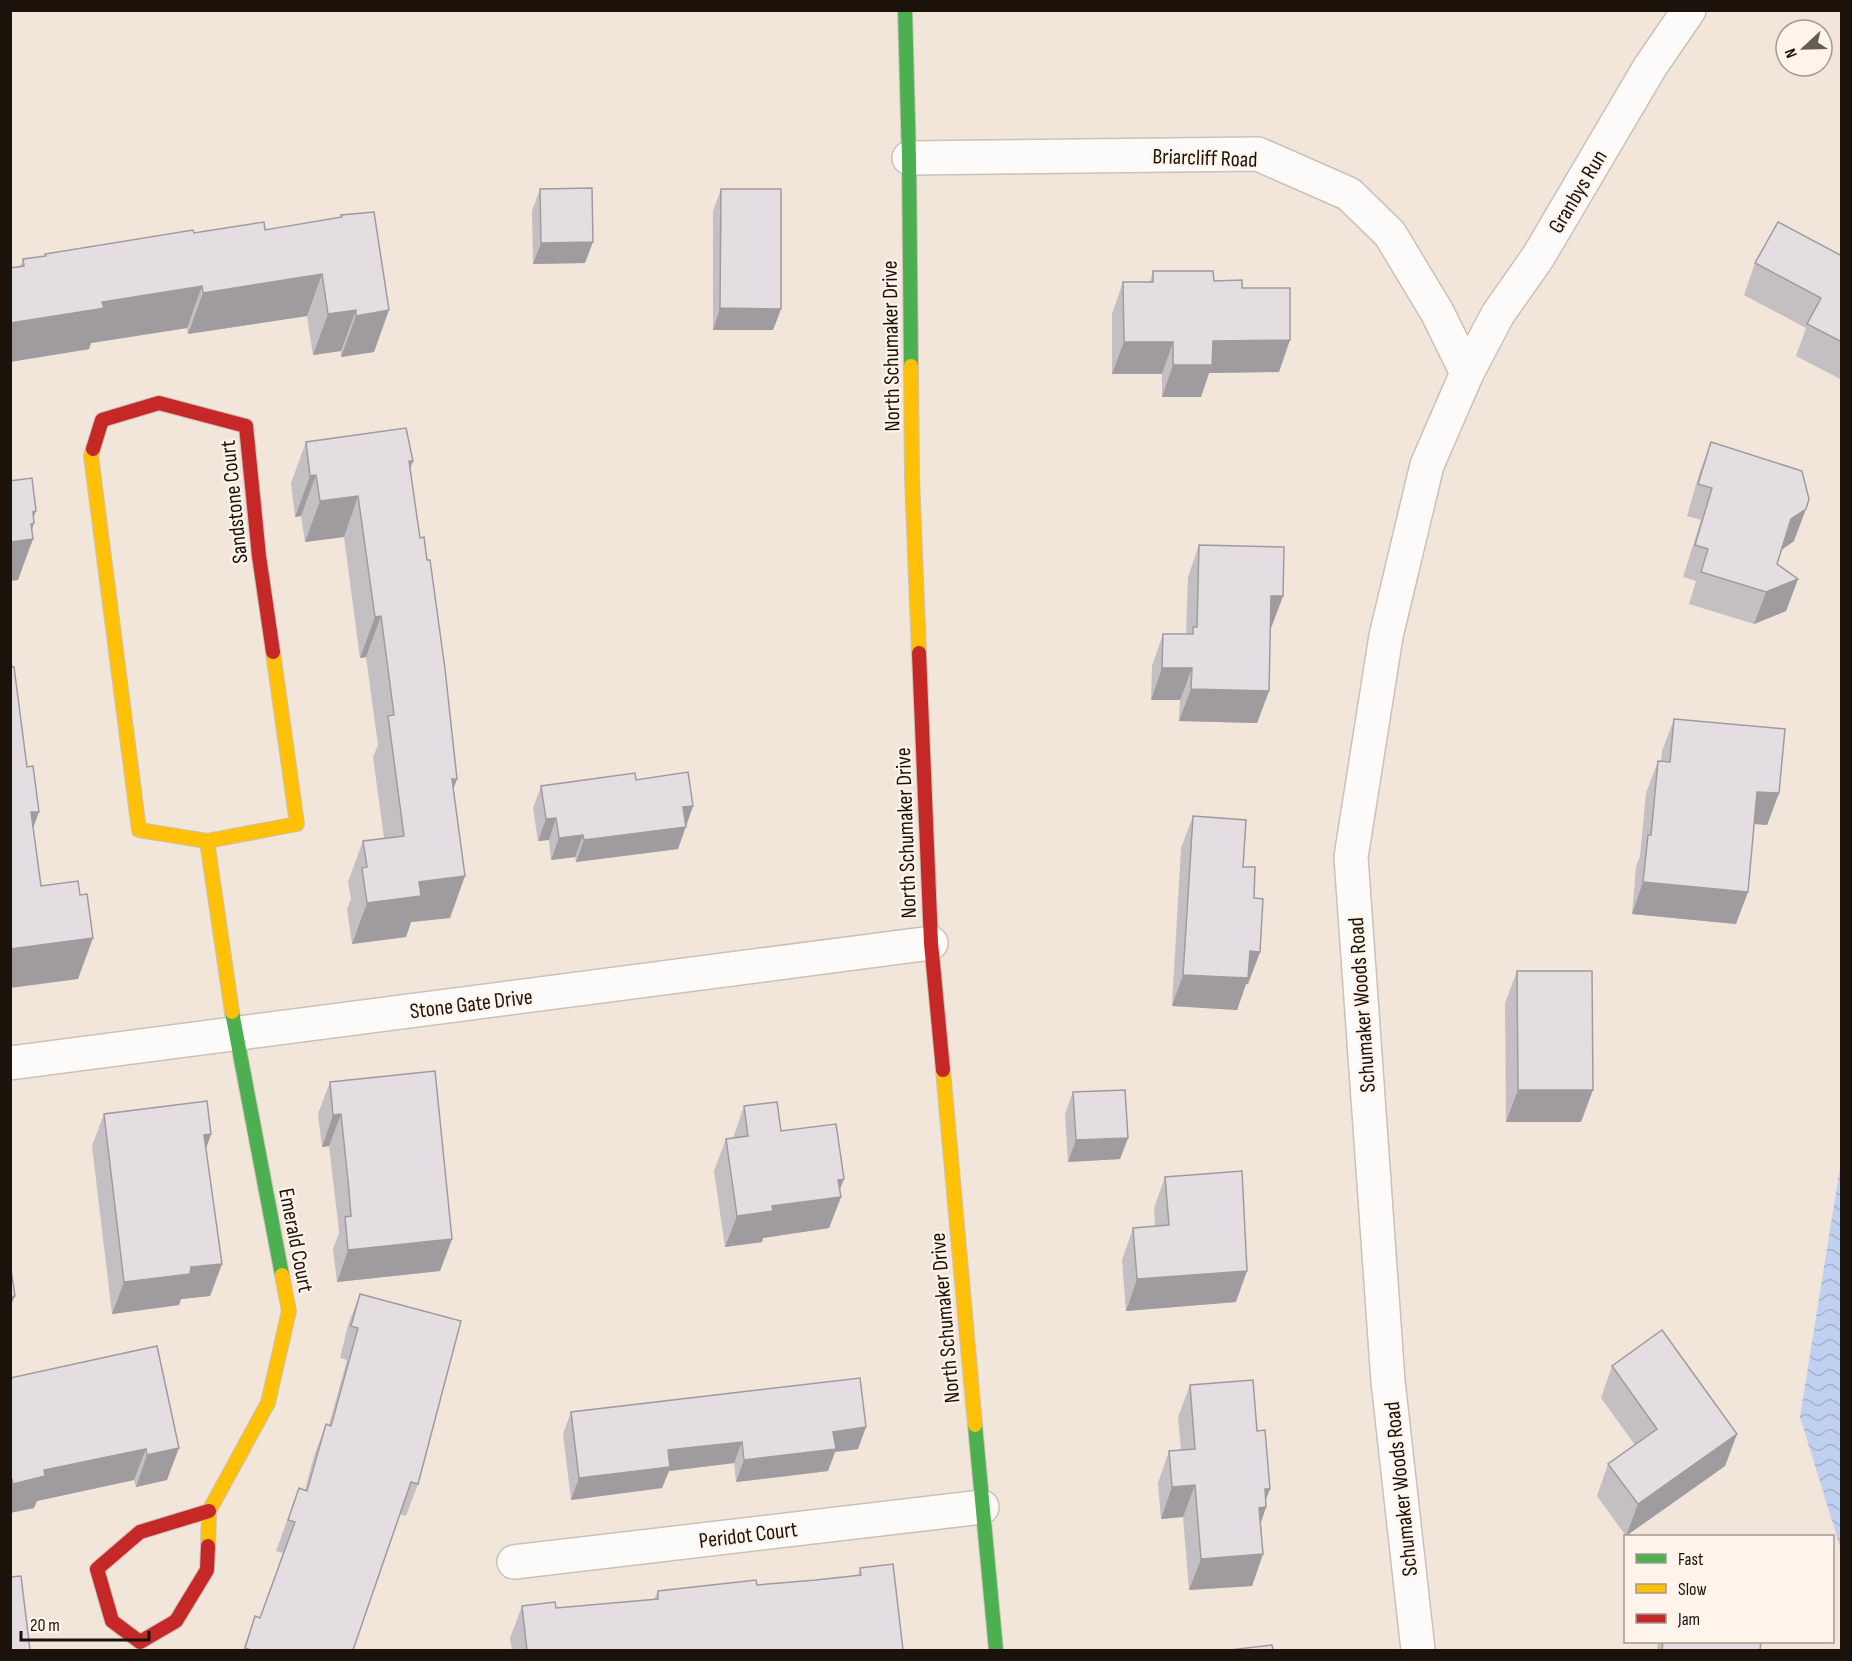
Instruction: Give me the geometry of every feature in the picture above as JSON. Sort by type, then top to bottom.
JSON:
[{"type":"street","name":"North Schumaker Drive","points":[[905,10],[912,477],[931,943],[996,1650]]},
{"type":"street","name":"Granbys Run","points":[[1467,373],[1498,314],[1538,257],[1650,68],[1689,10]]},
{"type":"street","name":"Briarcliff Road","points":[[909,158],[1258,154],[1349,194],[1390,234],[1437,312],[1467,373]]},
{"type":"street","name":"Schumaker Woods Road","points":[[1418,1650],[1388,1382],[1351,857],[1389,624],[1427,465],[1467,373]]},
{"type":"street","name":"Sandstone Court","points":[[159,403],[246,426],[259,556],[297,824],[207,841],[139,830],[91,456],[102,420],[159,403]]},
{"type":"street","points":[[207,841],[235,1034]]},
{"type":"street","name":"Stone Gate Drive","points":[[10,1063],[931,943]]},
{"type":"street","name":"Emerald Court","points":[[209,1511],[140,1532],[97,1569],[112,1621],[140,1642],[176,1621],[207,1570],[209,1511],[268,1403],[289,1311],[235,1034]]},
{"type":"street","name":"Peridot Court","points":[[514,1562],[982,1507]]},
{"type":"water","points":[[1841,1161],[1841,1550],[1800,1417]]},
{"type":"building","points":[[592,188],[593,242],[541,243],[540,189]]},
{"type":"building","points":[[721,189],[781,189],[781,309],[720,308]]},
{"type":"building","points":[[374,212],[389,310],[356,316],[356,310],[328,314],[322,274],[203,293],[202,286],[102,302],[104,308],[10,323],[10,268],[24,266],[23,259],[193,230],[194,233],[264,222],[265,230],[342,217],[341,215]]},
{"type":"building","points":[[1778,222],[1842,256],[1842,342],[1807,324],[1821,298],[1755,263]]},
{"type":"building","points":[[1153,271],[1213,271],[1214,281],[1242,280],[1242,288],[1290,288],[1290,340],[1213,341],[1212,365],[1173,365],[1173,342],[1124,342],[1123,282],[1153,282]]},
{"type":"building","points":[[406,428],[413,461],[409,461],[420,538],[424,537],[427,560],[430,560],[445,669],[457,779],[452,779],[465,876],[419,882],[421,896],[367,903],[362,868],[367,867],[363,841],[404,836],[388,716],[394,715],[381,616],[375,617],[358,496],[320,501],[316,475],[310,476],[306,442]]},
{"type":"building","points":[[1711,442],[1802,471],[1809,499],[1806,509],[1791,519],[1777,564],[1798,579],[1766,592],[1701,572],[1708,549],[1695,545],[1712,488],[1698,484]]},
{"type":"building","points":[[32,478],[36,511],[33,512],[34,523],[31,524],[33,539],[10,542],[10,481]]},
{"type":"building","points":[[1199,545],[1284,547],[1283,596],[1271,596],[1269,691],[1191,689],[1192,668],[1162,668],[1163,634],[1193,634],[1193,627],[1197,627]]},
{"type":"building","points":[[10,659],[14,667],[27,767],[33,766],[39,812],[31,812],[41,886],[78,881],[80,895],[87,894],[93,938],[10,949]]},
{"type":"building","points":[[1674,719],[1785,729],[1779,793],[1757,792],[1748,892],[1643,882],[1648,835],[1651,835],[1658,761],[1670,762]]},
{"type":"building","points":[[688,772],[693,806],[683,807],[686,827],[584,840],[583,835],[559,838],[556,818],[546,819],[541,786],[635,773],[636,780]]},
{"type":"building","points":[[1193,816],[1246,820],[1243,867],[1255,867],[1254,898],[1263,899],[1260,952],[1250,951],[1248,978],[1183,975]]},
{"type":"building","points":[[1517,971],[1592,971],[1593,1090],[1518,1090]]},
{"type":"building","points":[[435,1071],[452,1239],[348,1250],[345,1217],[351,1216],[341,1114],[333,1115],[330,1082]]},
{"type":"building","points":[[1125,1090],[1128,1138],[1076,1140],[1073,1092]]},
{"type":"building","points":[[207,1101],[211,1134],[204,1135],[222,1264],[191,1267],[190,1274],[124,1282],[104,1114]]},
{"type":"building","points":[[777,1102],[781,1131],[836,1124],[844,1179],[838,1180],[841,1197],[772,1206],[773,1211],[737,1216],[726,1139],[748,1136],[744,1106]]},
{"type":"building","points":[[1242,1171],[1247,1271],[1137,1279],[1133,1228],[1169,1225],[1165,1177]]},
{"type":"building","points":[[10,1263],[15,1296],[10,1297]]},
{"type":"building","points":[[360,1294],[461,1321],[418,1484],[411,1482],[353,1650],[251,1650],[245,1648],[255,1616],[260,1618],[295,1522],[288,1520],[299,1488],[307,1491],[326,1424],[331,1426],[358,1328],[351,1326]]},
{"type":"building","points":[[1662,1330],[1737,1434],[1638,1504],[1608,1464],[1657,1429],[1612,1366]]},
{"type":"building","points":[[157,1346],[179,1448],[147,1455],[146,1449],[44,1470],[45,1476],[13,1484],[10,1479],[10,1378]]},
{"type":"building","points":[[860,1378],[866,1427],[833,1432],[836,1449],[744,1460],[742,1442],[668,1450],[670,1467],[579,1478],[571,1412]]},
{"type":"building","points":[[1253,1380],[1257,1431],[1265,1430],[1270,1489],[1265,1489],[1266,1507],[1259,1508],[1263,1554],[1201,1559],[1195,1485],[1172,1487],[1169,1451],[1195,1449],[1190,1385]]},
{"type":"building","points":[[893,1564],[903,1650],[527,1650],[522,1606],[555,1602],[556,1608],[658,1599],[658,1591],[756,1580],[757,1585],[861,1575],[860,1568]]},
{"type":"building","points":[[21,1576],[30,1650],[10,1650],[10,1577]]},
{"type":"building","points":[[1663,1643],[1761,1643],[1760,1650],[1662,1650]]},
{"type":"building","points":[[1272,1645],[1273,1650],[1230,1650]]},
{"type":"traffic: fast","points":[[905,10],[911,366]]},
{"type":"traffic: fast","points":[[232,1012],[282,1275]]},
{"type":"traffic: fast","points":[[975,1425],[996,1650]]},
{"type":"traffic: slow","points":[[911,366],[912,477],[919,653]]},
{"type":"traffic: slow","points":[[93,449],[91,456],[139,830],[207,841]]},
{"type":"traffic: slow","points":[[232,1012],[207,841],[297,824],[273,652]]},
{"type":"traffic: slow","points":[[943,1070],[975,1425]]},
{"type":"traffic: slow","points":[[208,1546],[209,1511],[268,1403],[289,1311],[282,1275]]},
{"type":"traffic: jam","points":[[93,449],[102,420],[159,403],[246,426],[259,556],[273,652]]},
{"type":"traffic: jam","points":[[919,653],[931,943],[943,1070]]},
{"type":"traffic: jam","points":[[208,1546],[207,1570],[176,1621],[140,1642],[112,1621],[97,1569],[140,1532],[209,1511]]}]
